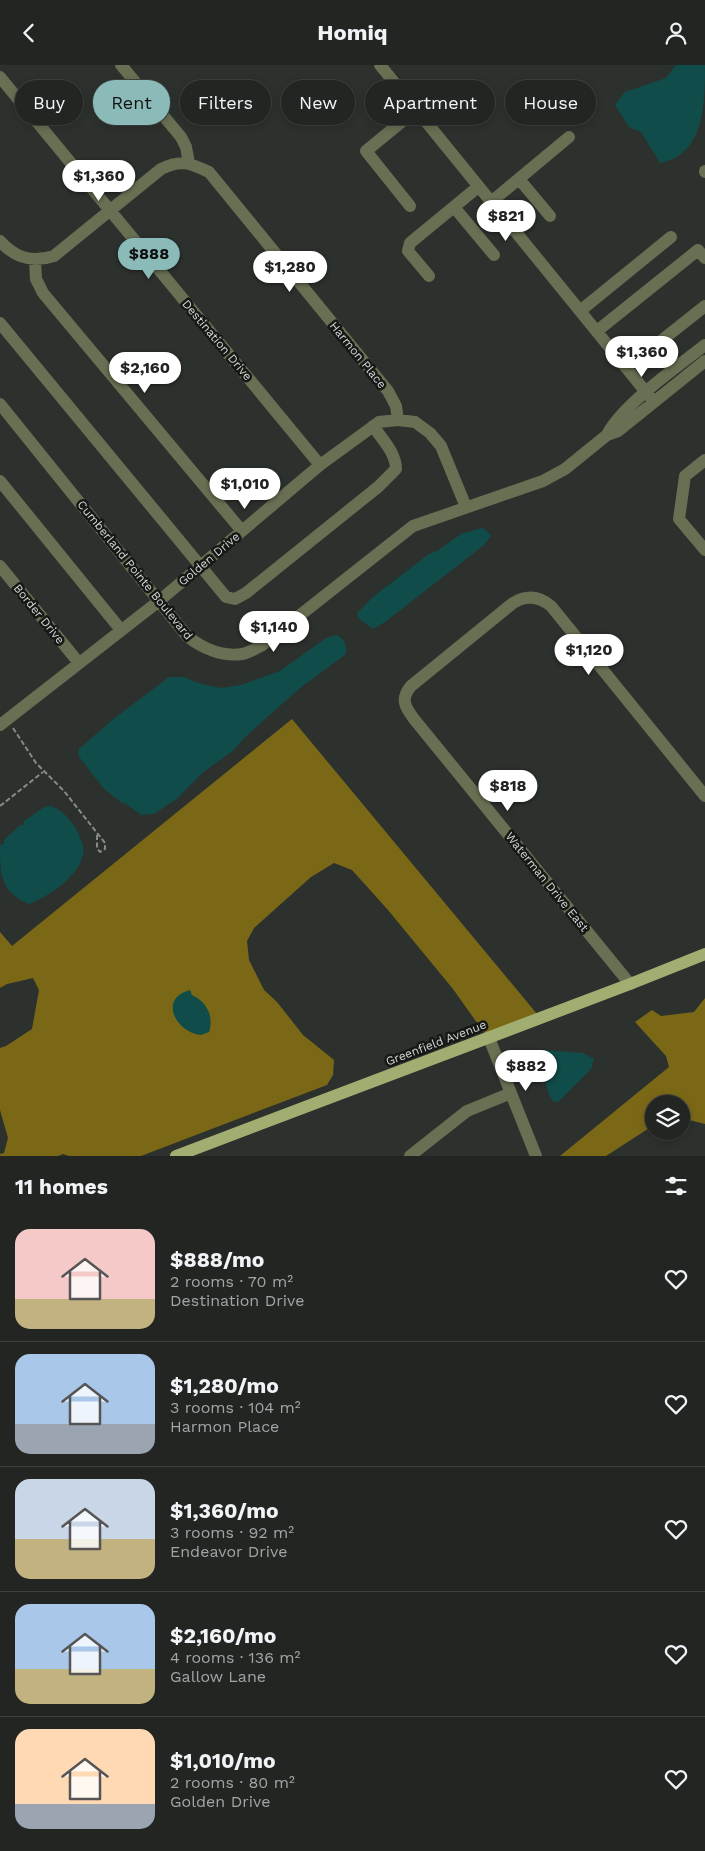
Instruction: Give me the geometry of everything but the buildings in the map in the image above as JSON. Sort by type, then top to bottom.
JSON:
[{"type":"main road","name":"Greenfield Avenue","points":[[176,1156],[705,954]]},
{"type":"street","points":[[0,241],[18,256],[35,260],[54,256],[161,169],[170,165],[189,163],[186,147],[180,137],[122,65]]},
{"type":"street","points":[[380,65],[392,80]]},
{"type":"street","name":"Destination Drive","points":[[0,77],[320,465]]},
{"type":"street","points":[[398,125],[366,151],[410,206]]},
{"type":"street","points":[[428,125],[651,397]]},
{"type":"street","points":[[491,202],[569,137]]},
{"type":"street","name":"Harmon Place","points":[[189,163],[209,172],[388,391],[396,406],[398,420]]},
{"type":"street","points":[[518,179],[550,216]]},
{"type":"street","points":[[429,276],[408,251],[410,243],[478,187]]},
{"type":"street","points":[[454,207],[494,255]]},
{"type":"street","points":[[580,311],[671,237]]},
{"type":"street","points":[[597,331],[698,250],[705,258]]},
{"type":"street","points":[[35,260],[34,271],[36,279],[44,293],[242,531]]},
{"type":"street","points":[[648,352],[705,306]]},
{"type":"street","points":[[0,323],[199,567],[226,597],[235,599],[246,593],[378,487],[396,469],[396,463],[390,450],[373,426]]},
{"type":"street","name":"Cumberland Pointe Boulevard","points":[[651,397],[705,345]]},
{"type":"street","name":"Cumberland Pointe Boulevard","points":[[0,404],[187,636],[200,647],[220,653],[242,654],[261,646],[413,526],[555,475],[607,435],[613,423],[705,361]]},
{"type":"street","name":"Golden Drive","points":[[4,722],[159,601],[320,465],[379,422],[398,420],[415,422],[430,433],[441,446],[466,507]]},
{"type":"street","points":[[705,460],[685,477],[679,519],[705,550]]},
{"type":"street","points":[[0,481],[121,630]]},
{"type":"street","name":"Border Drive","points":[[0,566],[79,663]]},
{"type":"street","name":"Waterman Drive East","points":[[630,984],[406,707],[405,697],[411,686],[519,599],[532,597],[545,601],[705,796]]},
{"type":"street","points":[[489,1038],[536,1156]]},
{"type":"street","points":[[410,1156],[467,1111],[512,1093]]},
{"type":"path","points":[[4,722],[43,772],[64,791],[106,846],[100,853],[97,848],[97,835]]},
{"type":"path","points":[[0,805],[43,772]]},
{"type":"shaded area","points":[[292,719],[537,1014],[485,1034],[453,989],[388,910],[352,870],[334,863],[311,877],[254,928],[247,941],[249,960],[264,990],[277,1002],[303,1035],[334,1060],[333,1075],[327,1085],[141,1156],[69,1156],[63,1154],[58,1156],[0,1156],[0,1154],[4,1153],[8,1138],[0,1110],[0,1048],[32,1029],[39,990],[33,978],[7,984],[0,988],[0,932],[12,946]]},
{"type":"shaded area","points":[[705,998],[705,1124],[690,1120],[690,1095],[645,1095],[645,1131],[606,1156],[560,1156],[669,1067],[666,1056],[635,1022],[652,1010],[661,1016],[694,1012]]},
{"type":"water","points":[[676,65],[705,65],[703,110],[694,138],[686,150],[675,158],[660,163],[641,132],[629,127],[615,105],[625,92],[666,78]]},
{"type":"water","points":[[482,528],[491,536],[484,545],[385,622],[373,629],[358,618],[357,613],[373,597],[429,554],[437,551],[461,534]]},
{"type":"water","points":[[336,635],[342,638],[345,643],[346,654],[300,688],[244,738],[234,750],[202,773],[178,798],[154,814],[141,815],[104,789],[78,754],[79,749],[112,720],[169,677],[184,677],[198,683],[221,688],[241,685],[280,671],[326,638]]},
{"type":"water","points":[[51,806],[62,812],[74,825],[82,842],[83,855],[69,879],[45,896],[29,904],[12,894],[7,888],[0,865],[0,845],[4,844],[4,840],[20,825],[24,825],[24,821],[44,807]]},
{"type":"water","points":[[190,990],[192,995],[202,1001],[210,1015],[209,1032],[201,1035],[192,1033],[185,1028],[174,1015],[174,1001],[180,994]]},
{"type":"water","points":[[542,1050],[583,1053],[594,1059],[591,1069],[558,1102],[553,1101],[549,1095],[538,1063],[538,1057]]}]
